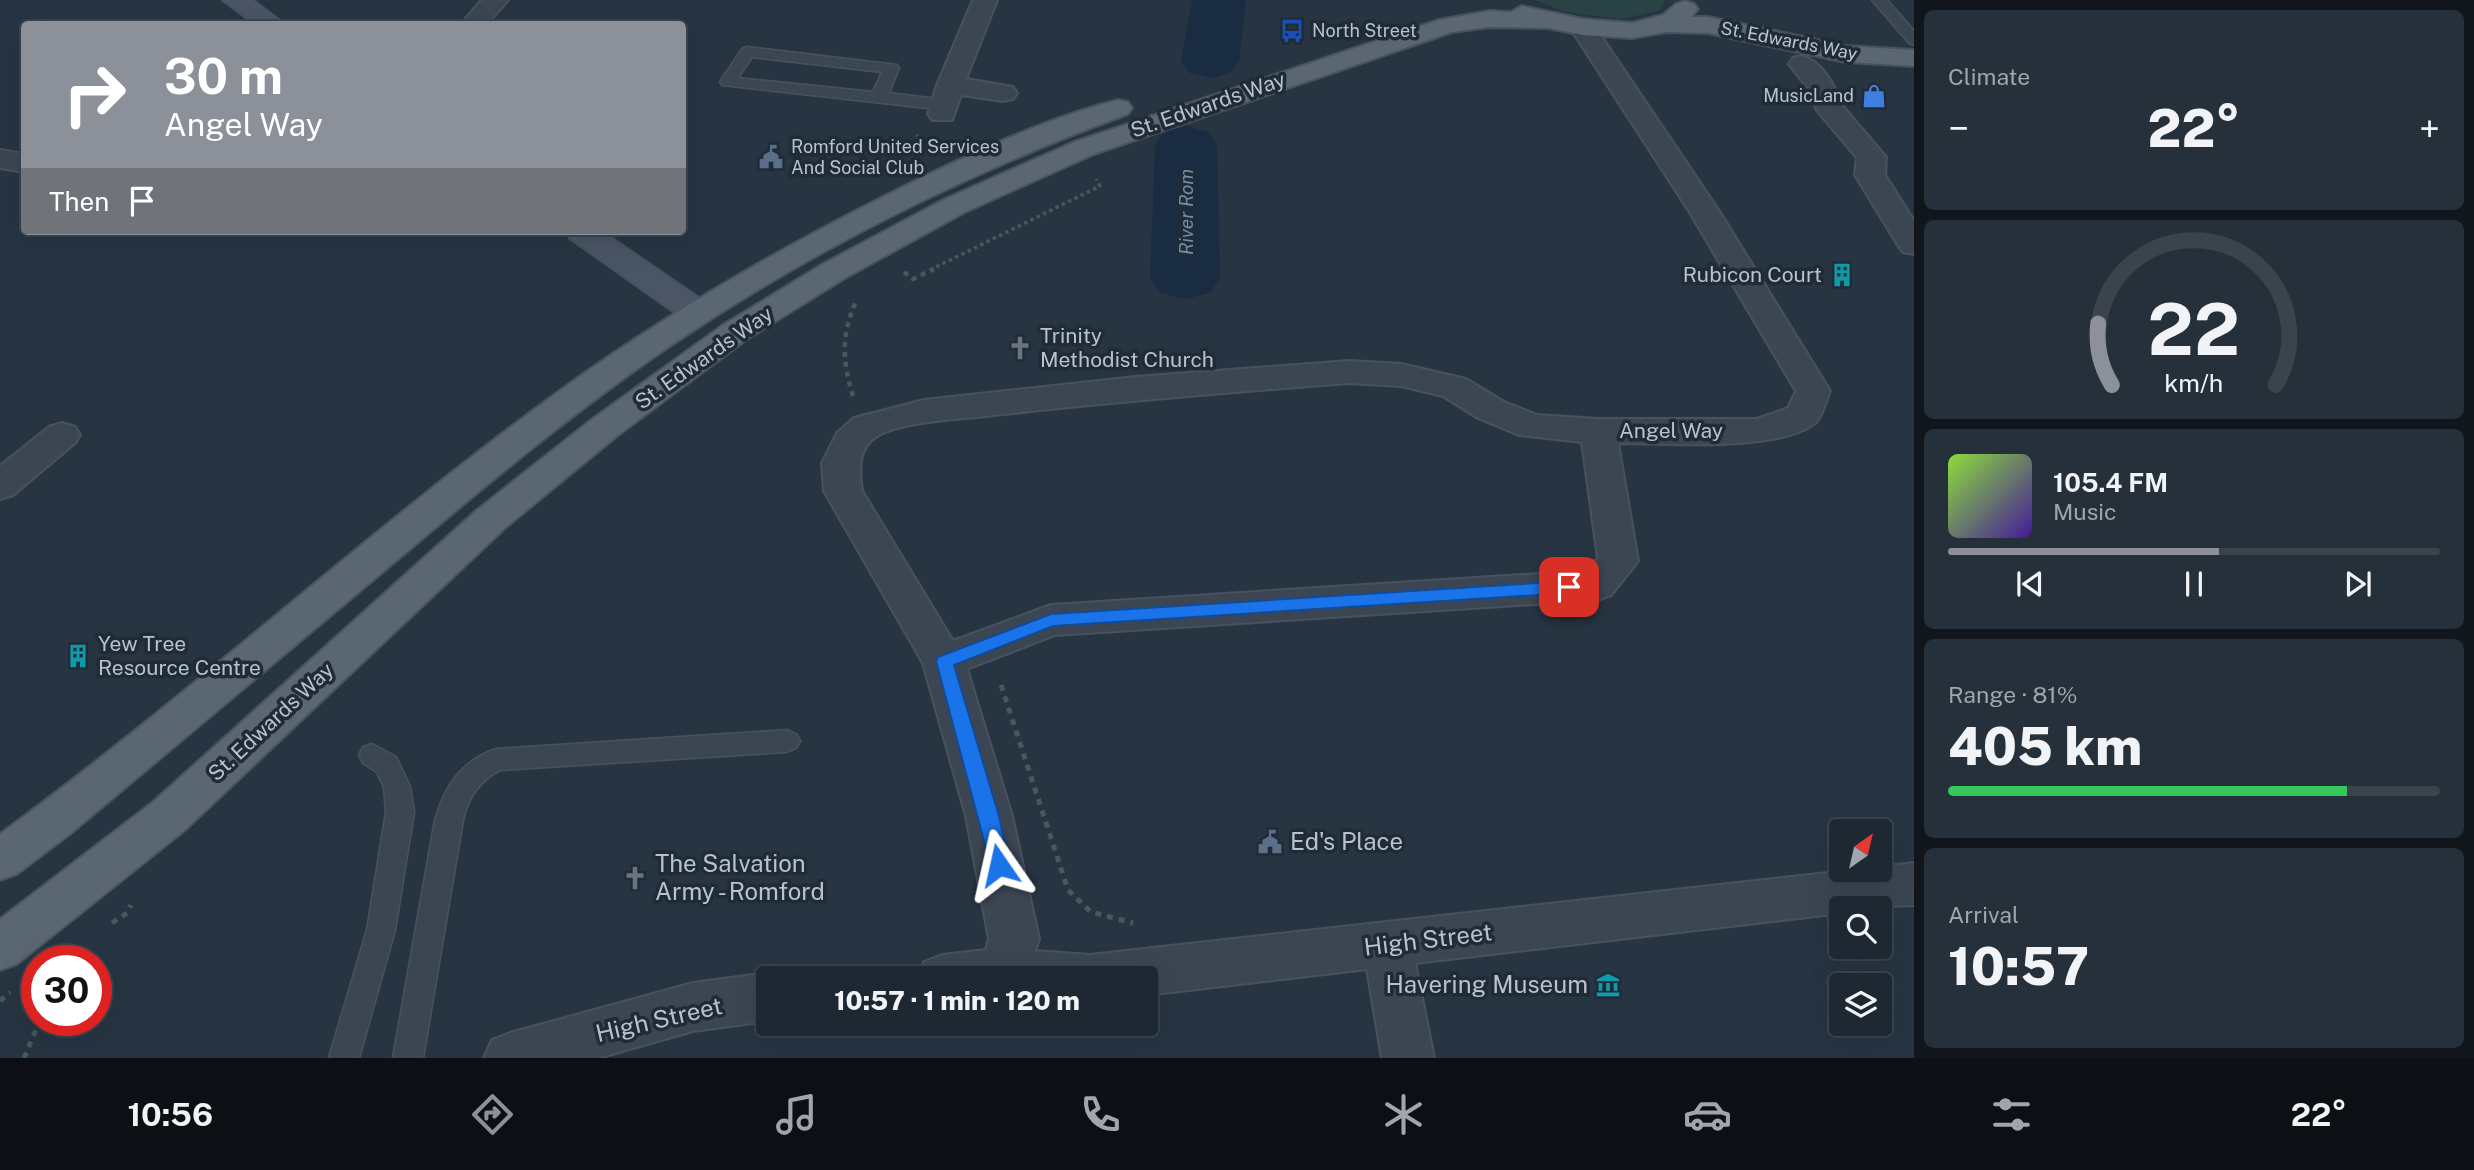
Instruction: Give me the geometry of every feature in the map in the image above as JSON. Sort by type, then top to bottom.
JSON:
[{"type":"main road","points":[[1492,0],[1519,13],[1548,21]]},
{"type":"main road","points":[[1665,24],[1682,14],[1688,4],[1687,0]]},
{"type":"main road","name":"St. Edwards Way","points":[[1710,0],[1787,28],[1830,36],[1914,40]]},
{"type":"main road","name":"St. Edwards Way","points":[[0,860],[54,820],[544,421],[698,313],[862,218],[939,179],[1037,137],[1424,5]]},
{"type":"main road","name":"St. Edwards Way","points":[[0,948],[169,816],[491,519],[604,428],[713,348],[834,271],[954,206],[1097,144],[1448,25],[1489,19],[1548,21],[1584,29],[1612,31],[1665,24],[1707,25],[1846,54],[1914,58]]},
{"type":"street","points":[[235,0],[266,21]]},
{"type":"street","points":[[475,21],[496,0]]},
{"type":"street","points":[[985,0],[946,101],[1003,93]]},
{"type":"street","name":"Angel Way","points":[[964,654],[1051,620],[1597,585],[1618,561],[1598,431],[1760,430],[1802,415],[1813,391],[1704,211],[1584,29]]},
{"type":"street","points":[[1802,64],[1824,91],[1826,103],[1872,157],[1870,175],[1914,245]]},
{"type":"street","points":[[0,159],[21,162]]},
{"type":"street","points":[[587,235],[698,313]]},
{"type":"street","points":[[1006,966],[1014,939],[989,816],[964,654],[843,491],[840,463],[850,442],[867,426],[924,412],[1121,390],[1349,372],[1401,375],[1454,387],[1491,410],[1532,427],[1598,431]]},
{"type":"street","points":[[0,485],[62,435]]},
{"type":"street","name":"High Street","points":[[1158,970],[1914,884]]},
{"type":"street","points":[[1387,944],[1408,1058]]},
{"type":"street","name":"High Street","points":[[510,1058],[693,1007],[756,999]]},
{"type":"lane","points":[[1879,0],[1914,40]]},
{"type":"lane","points":[[878,97],[891,68],[747,52],[728,82],[878,97],[946,101]]},
{"type":"lane","points":[[408,1058],[449,820],[455,796],[466,778],[496,760],[787,741]]},
{"type":"lane","points":[[344,1058],[380,930],[400,812],[397,787],[387,765],[372,755]]},
{"type":"path","points":[[1761,92],[1797,91]]},
{"type":"path","points":[[901,269],[913,279],[1100,186],[1094,176]]},
{"type":"path","points":[[857,297],[840,344],[842,363],[856,405],[867,426]]},
{"type":"path","points":[[964,654],[1011,708],[1047,832],[1071,897],[1091,911],[1118,922],[1143,923]]},
{"type":"path","points":[[24,1058],[33,1036]]},
{"type":"green space","points":[[1535,0],[1665,0],[1660,10],[1622,19],[1566,12]]},
{"type":"waterway","name":"River Rom","points":[[1210,61],[1219,0]]},
{"type":"waterway","name":"River Rom","points":[[1185,278],[1186,145]]},
{"type":"place","name":"North Street","points":[[1292,31]]},
{"type":"place","name":"MusicLand","points":[[1874,96]]},
{"type":"place","name":"Romford United Services And Social Club","points":[[771,157]]},
{"type":"place","name":"Rubicon Court","points":[[1842,275]]},
{"type":"place","name":"Trinity Methodist Church","points":[[1020,348]]},
{"type":"place","name":"Yew Tree Resource Centre","points":[[78,656]]},
{"type":"place","name":"Ed's Place","points":[[1270,842]]},
{"type":"place","name":"The Salvation Army - Romford","points":[[635,878]]},
{"type":"place","name":"Havering Museum","points":[[1608,985]]},
{"type":"route","points":[[999,865],[989,816],[944,661],[1051,620],[1569,587]]}]
